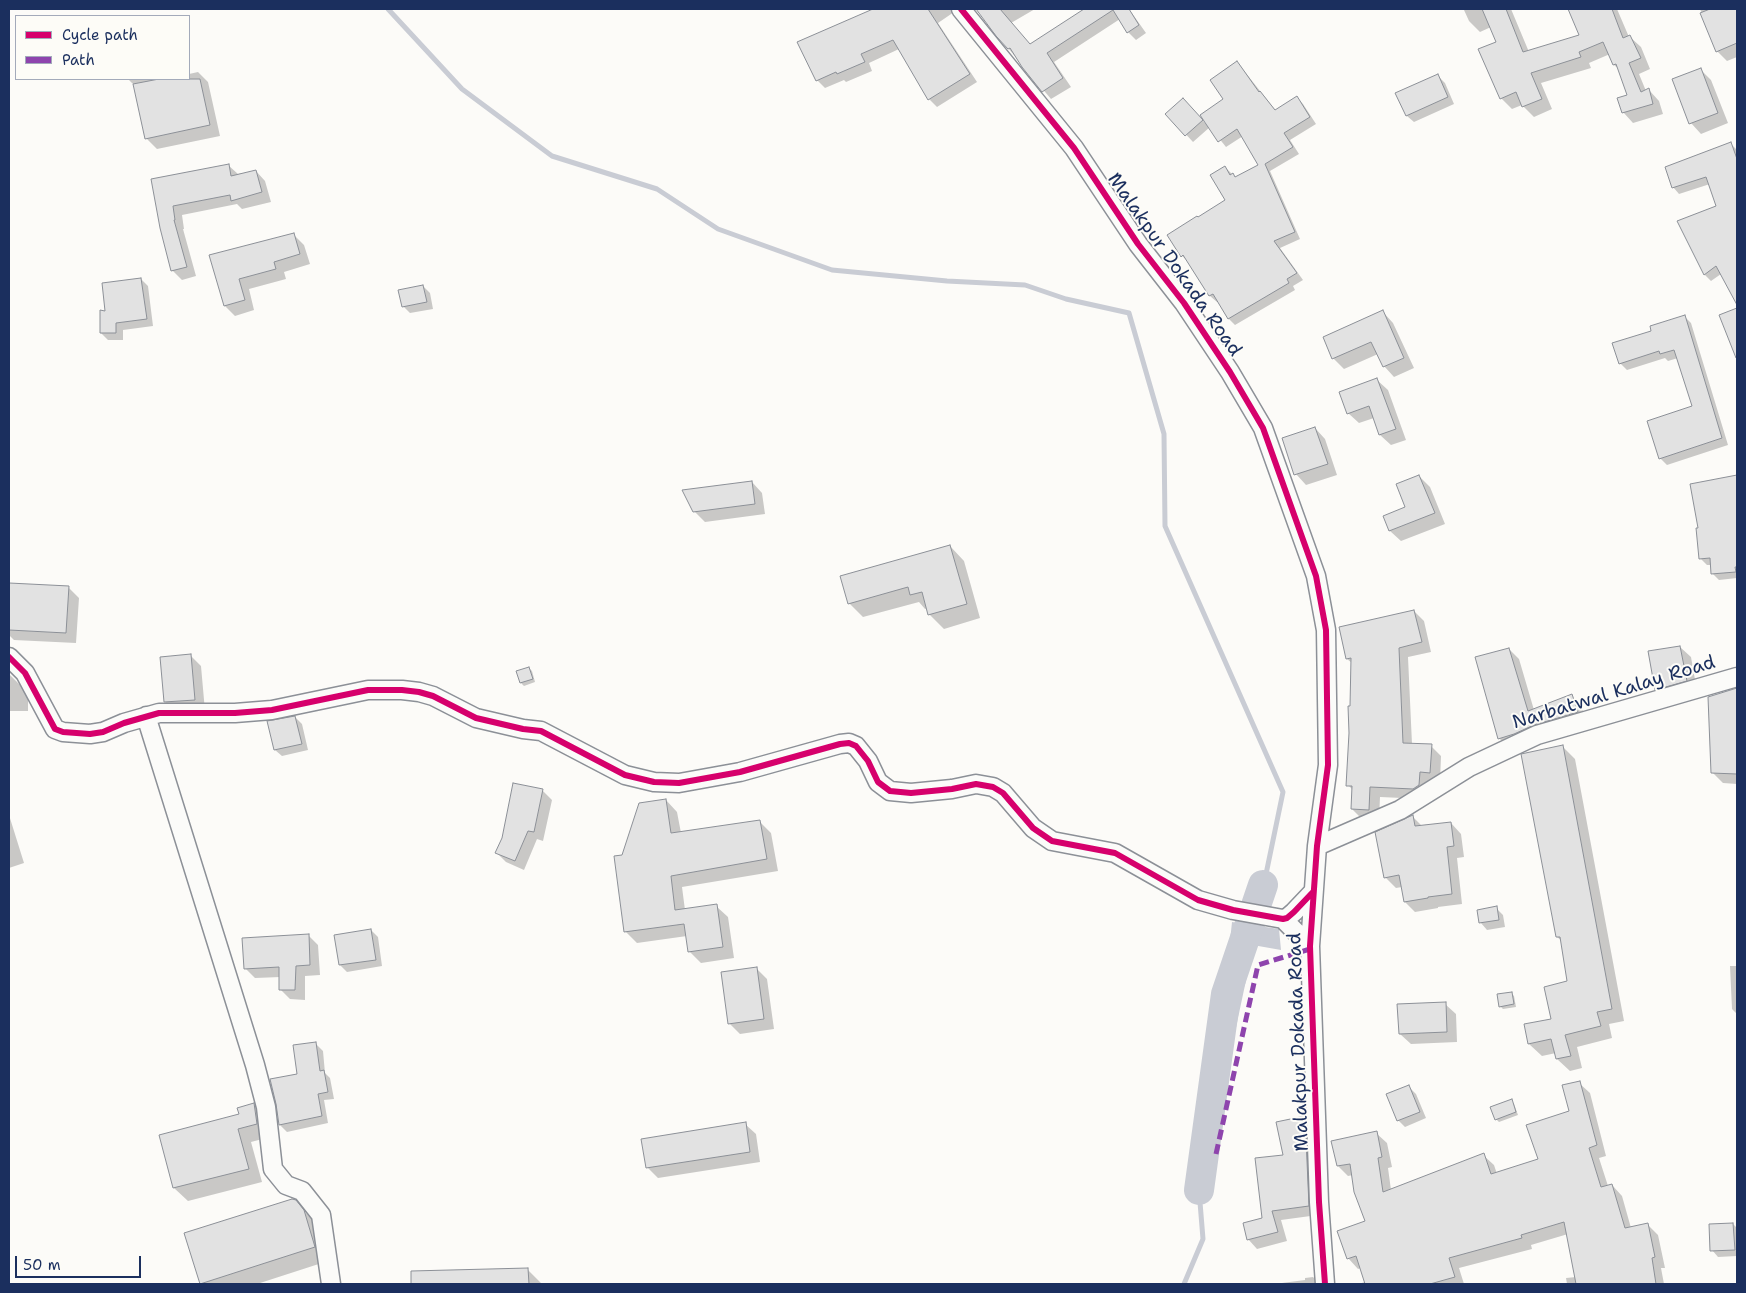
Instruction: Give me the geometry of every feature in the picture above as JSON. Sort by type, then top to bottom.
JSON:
[{"type":"street","name":"Malakpur Dokada Road","points":[[961,9],[1074,148],[1138,244],[1184,303],[1230,372],[1263,428],[1316,576],[1326,630],[1328,765],[1317,846],[1310,946],[1319,1192],[1325,1284]]},
{"type":"street","points":[[9,657],[25,673],[55,729],[63,732],[90,734],[103,732],[124,723],[159,713],[235,713],[272,710],[368,690],[411,691],[433,696],[476,718],[523,729],[542,731],[625,775],[654,782],[679,783],[740,772],[840,744],[850,743],[856,746],[868,761],[878,782],[890,791],[927,792],[976,784],[993,787],[1003,793],[1033,828],[1052,841],[1116,853],[1198,900],[1233,910],[1282,919],[1287,918],[1294,912],[1313,892]]},
{"type":"street","name":"Narbatwal Kalay Road","points":[[1317,846],[1400,810],[1468,766],[1537,735],[1737,677]]},
{"type":"street","points":[[146,716],[257,1073],[266,1107],[273,1169],[286,1184],[302,1191],[321,1215],[331,1284]]},
{"type":"street","points":[[1282,919],[1310,946]]},
{"type":"shaded area","points":[[1232,922],[1279,929],[1281,950],[1230,941]]},
{"type":"building","points":[[873,9],[928,9],[970,74],[928,100],[893,40],[861,54],[865,62],[816,81],[797,42]]},
{"type":"building","points":[[976,9],[1000,9],[1030,44],[1084,9],[1129,9],[1139,25],[1127,33],[1113,10],[1047,53],[1063,78],[1042,92],[1010,48],[1008,49],[996,36]]},
{"type":"building","points":[[1482,9],[1506,9],[1523,52],[1579,35],[1568,9],[1612,9],[1623,38],[1630,35],[1641,58],[1629,63],[1641,92],[1649,88],[1653,104],[1622,113],[1617,98],[1627,95],[1616,64],[1613,65],[1603,42],[1579,52],[1581,57],[1531,73],[1542,99],[1522,107],[1516,92],[1500,99],[1478,49],[1496,42]]},
{"type":"building","points":[[1710,9],[1737,9],[1737,43],[1716,52],[1700,13]]},
{"type":"building","points":[[1237,61],[1259,92],[1275,110],[1297,96],[1310,117],[1284,133],[1293,147],[1265,164],[1295,232],[1274,241],[1297,273],[1287,279],[1289,283],[1228,319],[1213,294],[1209,296],[1183,255],[1181,257],[1167,235],[1225,200],[1210,175],[1225,166],[1230,175],[1233,173],[1235,177],[1258,165],[1237,129],[1218,142],[1200,115],[1223,99],[1210,80]]},
{"type":"building","points":[[1701,68],[1718,113],[1689,124],[1672,79]]},
{"type":"building","points":[[1438,74],[1448,97],[1406,116],[1395,93]]},
{"type":"building","points":[[200,79],[210,125],[145,139],[133,84],[154,80]]},
{"type":"building","points":[[1183,98],[1203,120],[1185,136],[1165,114]]},
{"type":"building","points":[[1731,142],[1737,159],[1737,305],[1716,266],[1704,275],[1677,221],[1716,206],[1706,177],[1672,188],[1665,167]]},
{"type":"building","points":[[229,164],[231,176],[256,170],[262,192],[231,201],[230,195],[173,206],[174,220],[187,267],[171,271],[160,228],[151,179]]},
{"type":"building","points":[[294,233],[300,254],[274,262],[276,269],[239,279],[245,300],[224,306],[209,255]]},
{"type":"building","points":[[141,278],[147,319],[116,323],[116,333],[100,333],[100,310],[105,311],[102,283]]},
{"type":"building","points":[[423,285],[427,302],[402,307],[398,290]]},
{"type":"building","points":[[1737,308],[1737,358],[1736,358],[1719,315]]},
{"type":"building","points":[[1383,310],[1404,358],[1383,367],[1371,342],[1332,359],[1323,337]]},
{"type":"building","points":[[1685,315],[1722,438],[1659,459],[1647,421],[1692,406],[1674,350],[1660,354],[1659,351],[1619,364],[1612,343],[1651,331],[1650,326]]},
{"type":"building","points":[[1377,378],[1396,429],[1379,435],[1369,406],[1347,414],[1339,392]]},
{"type":"building","points":[[1315,427],[1328,464],[1294,475],[1282,438]]},
{"type":"building","points":[[1419,475],[1435,513],[1389,531],[1383,516],[1405,507],[1396,484]]},
{"type":"building","points":[[1737,475],[1736,572],[1711,574],[1710,558],[1699,559],[1696,528],[1698,528],[1690,484]]},
{"type":"building","points":[[752,481],[755,504],[693,512],[682,490]]},
{"type":"building","points":[[950,545],[967,604],[928,615],[922,592],[910,595],[908,587],[848,604],[840,576]]},
{"type":"building","points":[[9,583],[69,586],[66,633],[9,630]]},
{"type":"building","points":[[1414,610],[1422,642],[1399,648],[1403,743],[1432,744],[1430,773],[1420,772],[1419,785],[1413,789],[1370,787],[1369,810],[1351,809],[1352,786],[1346,786],[1351,658],[1346,659],[1339,627]]},
{"type":"building","points":[[1680,646],[1687,681],[1655,690],[1648,651]]},
{"type":"building","points":[[1509,648],[1528,711],[1572,694],[1578,712],[1534,725],[1498,739],[1475,657]]},
{"type":"building","points":[[191,654],[195,700],[164,702],[160,657]]},
{"type":"building","points":[[529,667],[533,679],[520,683],[516,671]]},
{"type":"building","points":[[1737,688],[1737,774],[1711,773],[1708,697]]},
{"type":"building","points":[[295,716],[302,744],[274,750],[267,721]]},
{"type":"building","points":[[1563,745],[1612,1009],[1597,1012],[1601,1026],[1565,1035],[1571,1056],[1556,1059],[1551,1039],[1528,1044],[1524,1024],[1551,1019],[1544,987],[1567,981],[1560,937],[1556,937],[1521,754]]},
{"type":"building","points":[[513,783],[543,789],[534,832],[528,831],[515,861],[495,853],[502,838]]},
{"type":"building","points":[[666,799],[671,833],[760,820],[767,859],[671,876],[675,910],[717,904],[723,947],[688,952],[684,924],[624,932],[614,856],[622,855],[639,803]]},
{"type":"building","points":[[1413,815],[1415,826],[1451,822],[1454,846],[1447,847],[1452,894],[1404,902],[1399,875],[1384,878],[1375,832]]},
{"type":"building","points":[[1497,906],[1499,920],[1479,923],[1477,910]]},
{"type":"building","points":[[371,929],[376,960],[339,965],[334,935]]},
{"type":"building","points":[[309,934],[310,965],[296,966],[295,990],[279,990],[279,967],[244,969],[242,938]]},
{"type":"building","points":[[757,967],[764,1019],[728,1024],[721,972]]},
{"type":"building","points":[[1512,992],[1514,1004],[1499,1007],[1497,994]]},
{"type":"building","points":[[1446,1002],[1447,1032],[1399,1034],[1397,1004]]},
{"type":"building","points":[[316,1042],[320,1071],[324,1070],[328,1092],[318,1094],[322,1116],[279,1125],[270,1079],[297,1074],[293,1045]]},
{"type":"building","points":[[1580,1081],[1597,1145],[1589,1148],[1601,1187],[1612,1184],[1625,1228],[1648,1223],[1655,1257],[1652,1258],[1656,1284],[1576,1284],[1564,1222],[1521,1235],[1522,1238],[1449,1258],[1455,1277],[1430,1284],[1365,1284],[1356,1256],[1347,1259],[1337,1231],[1365,1221],[1354,1192],[1350,1164],[1337,1166],[1331,1141],[1377,1131],[1382,1157],[1378,1158],[1383,1192],[1484,1153],[1491,1174],[1538,1159],[1526,1125],[1569,1111],[1562,1085]]},
{"type":"building","points":[[1409,1085],[1420,1112],[1397,1121],[1386,1094]]},
{"type":"building","points":[[1512,1099],[1516,1112],[1495,1120],[1490,1107]]},
{"type":"building","points":[[254,1103],[257,1124],[238,1129],[249,1169],[173,1188],[159,1135],[239,1114],[237,1108]]},
{"type":"building","points":[[1305,1116],[1309,1206],[1272,1211],[1278,1232],[1247,1240],[1243,1223],[1262,1218],[1255,1158],[1283,1155],[1276,1122]]},
{"type":"building","points":[[746,1122],[750,1152],[646,1168],[641,1139]]},
{"type":"building","points":[[292,1199],[296,1200],[304,1210],[315,1247],[200,1284],[184,1233]]},
{"type":"building","points":[[1733,1223],[1735,1250],[1710,1251],[1709,1224]]},
{"type":"building","points":[[528,1268],[529,1284],[411,1284],[411,1271]]},
{"type":"waterway","points":[[388,9],[462,89],[552,156],[657,189],[718,229],[832,270],[947,281],[1025,285],[1066,299],[1129,313],[1164,434],[1165,526],[1283,792],[1254,932]]},
{"type":"waterway","points":[[1199,1190],[1226,994],[1263,885]]},
{"type":"waterway","points":[[1184,1284],[1203,1239],[1199,1190],[1252,940]]},
{"type":"marked path","points":[[1216,1154],[1258,965],[1310,949]]},
{"type":"cycle path","points":[[961,9],[1074,148],[1138,244],[1184,303],[1230,372],[1263,428],[1316,576],[1326,630],[1328,765],[1317,846],[1310,946],[1319,1202],[1325,1284]]},
{"type":"cycle path","points":[[9,657],[25,673],[55,729],[63,732],[90,734],[103,732],[124,723],[159,713],[235,713],[272,710],[368,690],[402,690],[433,696],[476,718],[523,729],[541,731],[625,775],[654,782],[679,783],[740,772],[849,743],[856,746],[868,761],[878,782],[890,791],[911,793],[952,789],[976,784],[993,787],[1003,793],[1033,828],[1052,841],[1115,853],[1198,900],[1233,910],[1283,919],[1294,912],[1313,892]]}]
